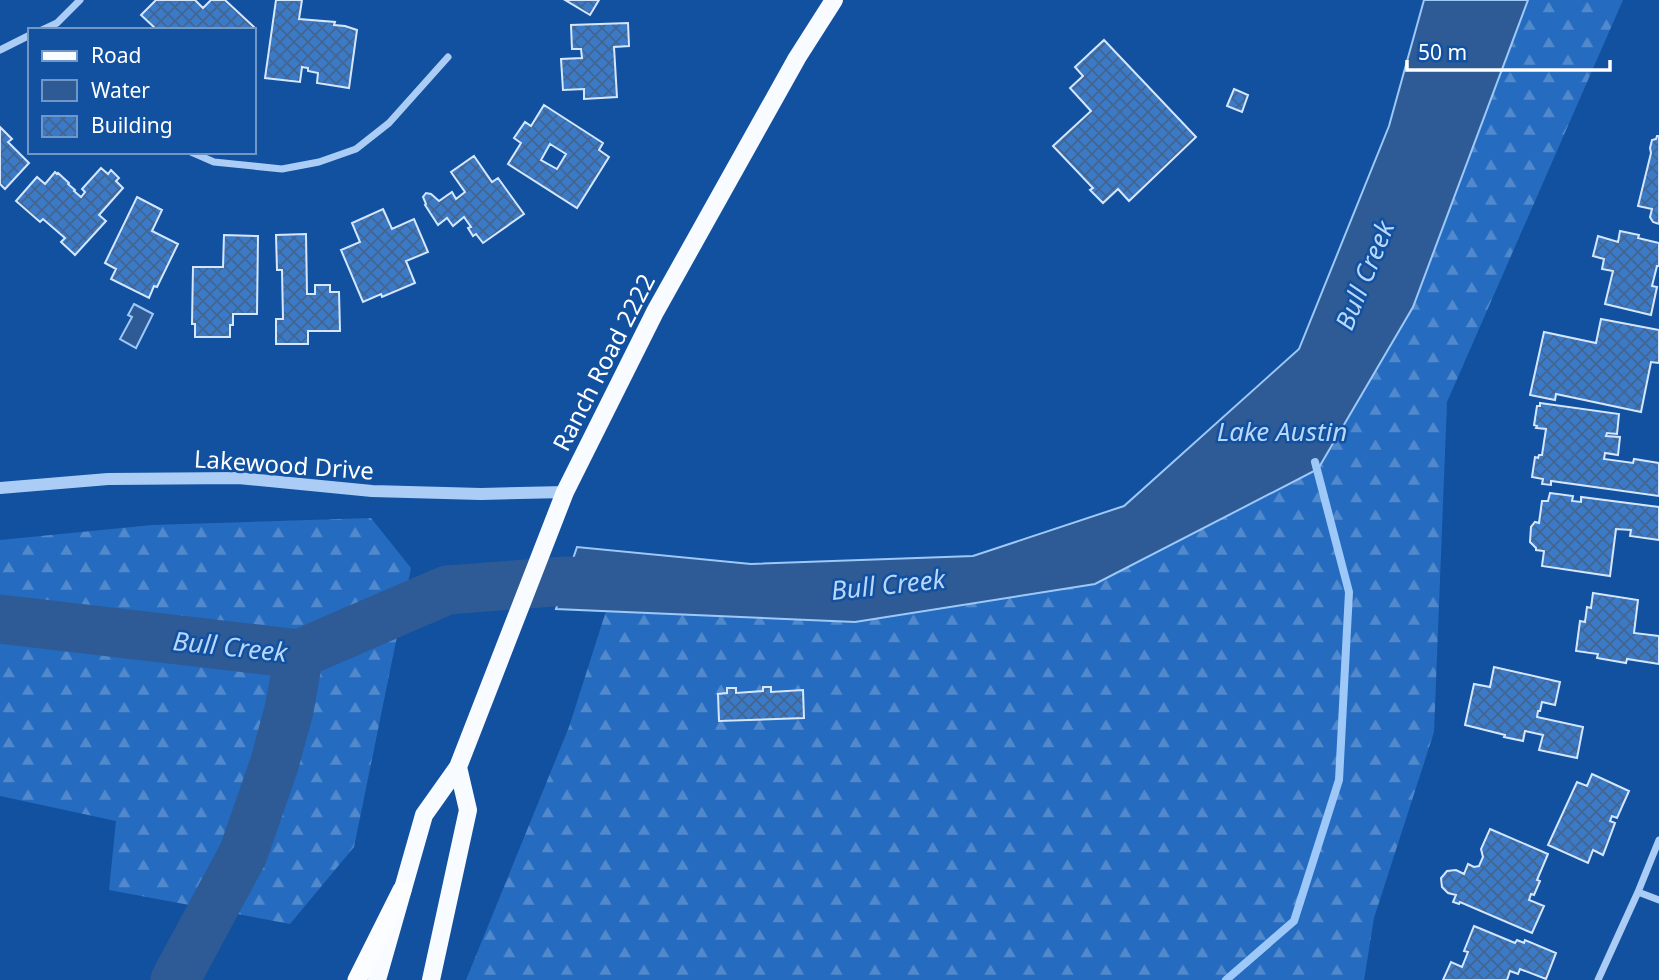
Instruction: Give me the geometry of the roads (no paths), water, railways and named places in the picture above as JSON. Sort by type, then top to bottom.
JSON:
[{"type":"highway","points":[[357,980],[402,890]]},
{"type":"main road","name":"Ranch Road 2222","points":[[377,980],[424,816],[458,767],[565,492],[655,313],[797,58],[834,0]]},
{"type":"main road","points":[[431,980],[468,810],[458,767]]},
{"type":"street","points":[[46,28],[57,23],[80,0]]},
{"type":"street","points":[[57,23],[61,28]]},
{"type":"street","points":[[0,50],[28,37]]},
{"type":"street","points":[[196,154],[214,162],[282,169],[319,162],[356,149],[389,123],[448,57]]},
{"type":"street","name":"Lakewood Drive","points":[[0,488],[108,479],[238,478],[372,491],[481,494],[565,492]]},
{"type":"street","points":[[1598,980],[1659,840]]},
{"type":"street","points":[[1638,892],[1659,900]]},
{"type":"water","name":"Lake Austin","points":[[1424,0],[1528,0],[1413,307],[1318,469],[1095,584],[855,622],[556,609],[577,547],[751,564],[973,556],[1124,506],[1299,349],[1389,126]]},
{"type":"water","points":[[134,304],[153,314],[136,348],[120,339],[132,317],[128,315]]},
{"type":"waterway","points":[[1226,980],[1294,921],[1339,780],[1349,592],[1315,462]]},
{"type":"waterway","name":"Bull Creek","points":[[0,619],[299,654],[447,590],[566,581],[634,584]]},
{"type":"waterway","points":[[175,980],[243,854],[274,765],[289,710],[299,654]]}]
